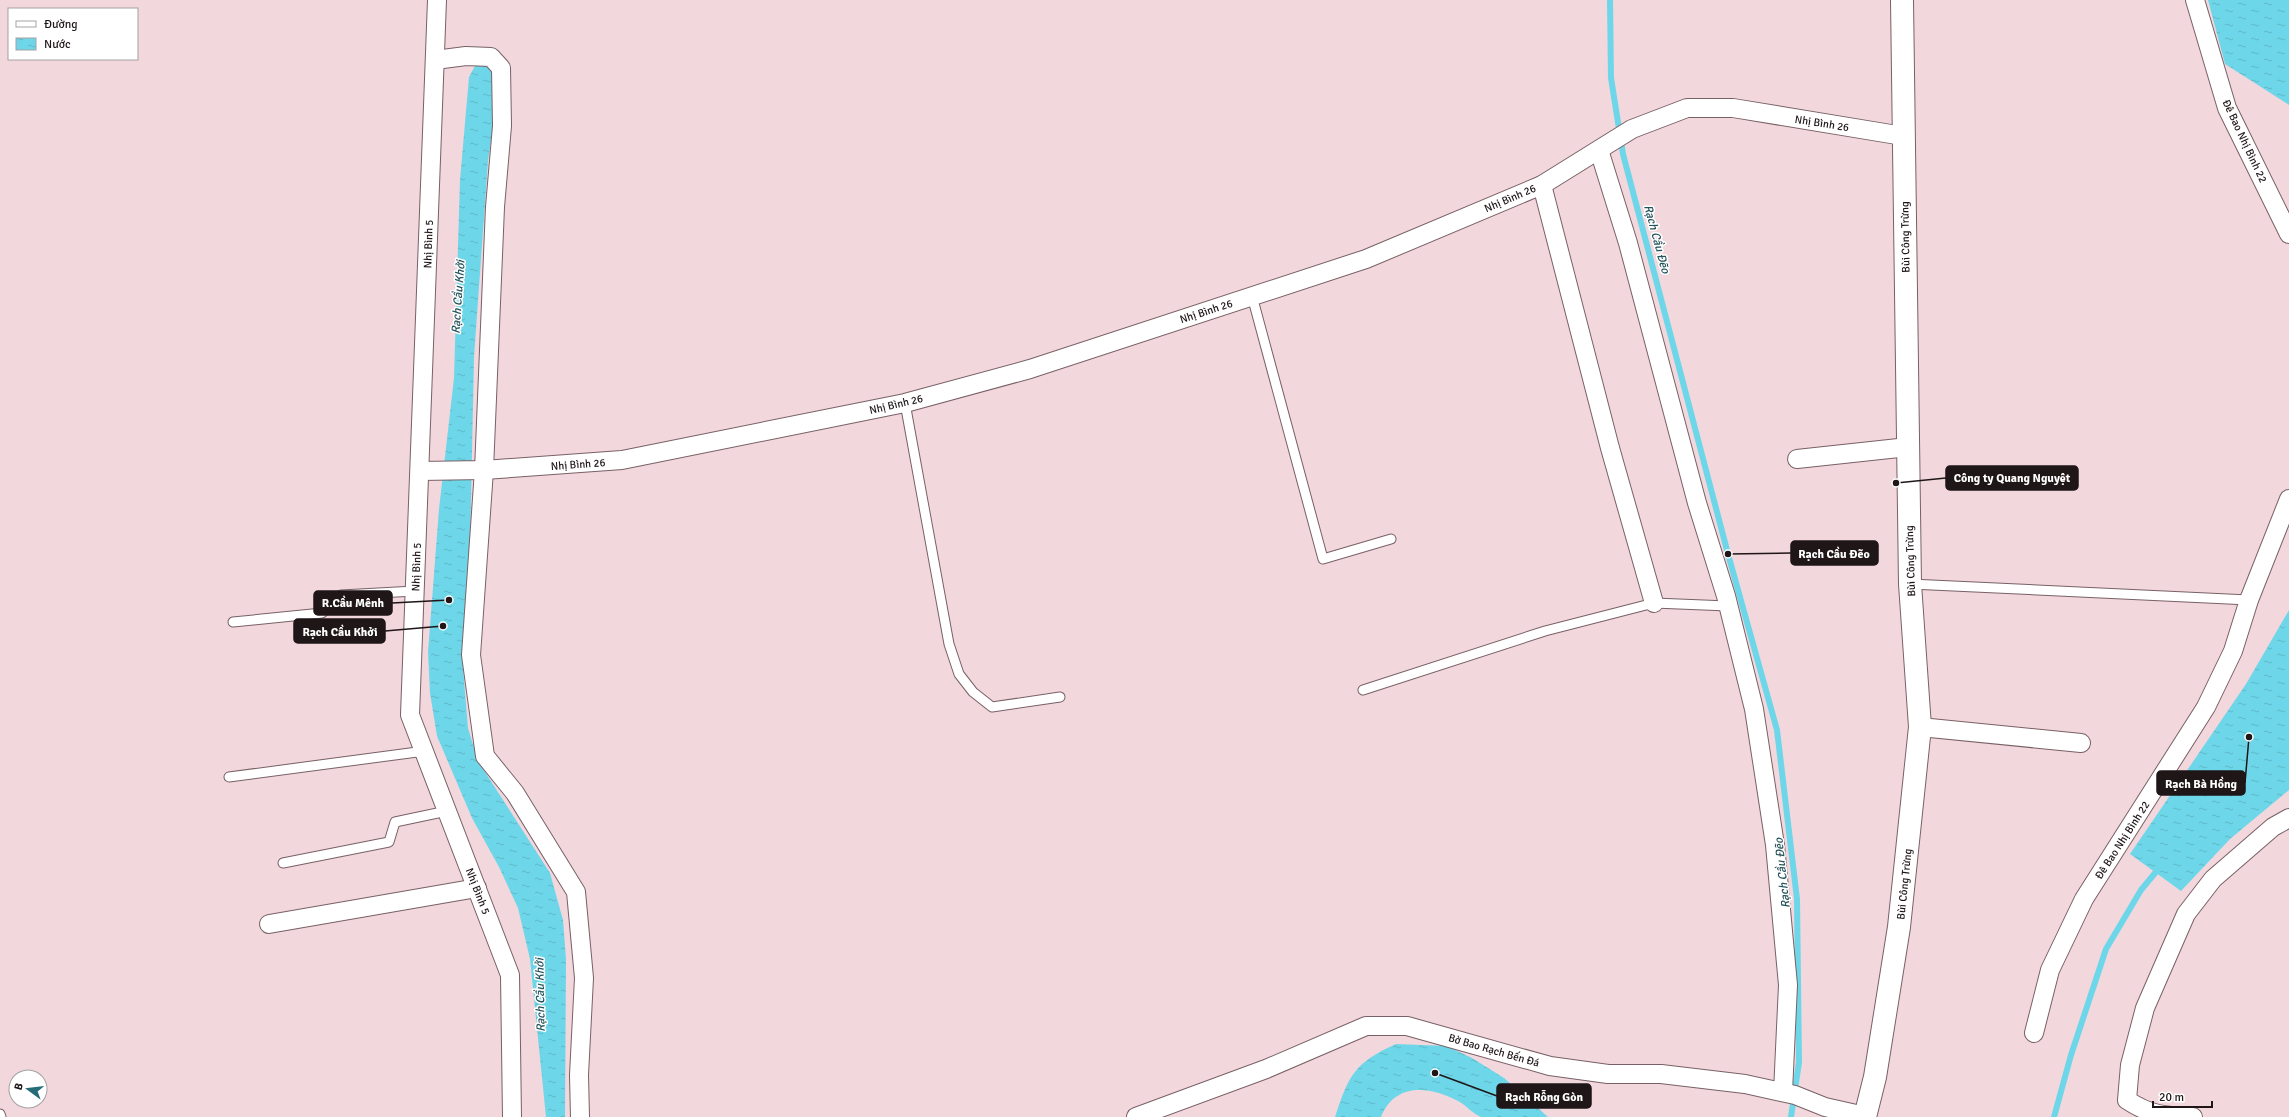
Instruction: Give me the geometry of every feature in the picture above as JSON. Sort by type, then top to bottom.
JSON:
[{"type":"street","name":"Nhị Bình 5","points":[[437,0],[434,60],[427,471],[415,591],[410,715],[510,975],[512,1117]]},
{"type":"street","name":"Bùi Công Trừng","points":[[1865,1116],[1875,1077],[1899,927],[1920,727],[1910,584],[1902,0]]},
{"type":"street","name":"Đê Bao Nhị Bình 22","points":[[2195,0],[2227,108],[2289,234]]},
{"type":"street","points":[[434,60],[466,56],[491,57],[501,68],[502,126],[495,207],[471,655],[485,756],[515,792],[576,892],[584,978],[579,1075],[580,1117]]},
{"type":"street","name":"Nhị Bình 26","points":[[427,471],[480,470],[622,460],[905,403],[1030,369],[1366,258],[1542,185],[1632,129],[1687,108],[1733,108],[1903,136]]},
{"type":"street","points":[[1604,147],[1693,488],[1728,606],[1754,710],[1775,845],[1788,985],[1788,1093]]},
{"type":"street","points":[[1542,185],[1610,448],[1654,603]]},
{"type":"street","points":[[1797,459],[1908,447]]},
{"type":"street","name":"Đê Bao Nhị Bình 22","points":[[2034,1033],[2050,970],[2084,899],[2206,707],[2233,651],[2249,600],[2289,499]]},
{"type":"street","points":[[1920,727],[2081,743]]},
{"type":"street","points":[[2193,1117],[2165,1116],[2144,1111],[2127,1100],[2130,1065],[2145,1008],[2191,908],[2213,880],[2273,827],[2289,818]]},
{"type":"street","points":[[269,924],[477,888]]},
{"type":"street","name":"Bờ Bao Rạch Bến Đá","points":[[1136,1117],[1266,1068],[1366,1026],[1407,1026],[1550,1066],[1608,1074],[1660,1074],[1745,1084],[1788,1093],[1825,1107],[1865,1116]]},
{"type":"lane","points":[[1252,296],[1323,559],[1391,539]]},
{"type":"lane","points":[[905,403],[949,644],[959,674],[973,692],[992,708],[1060,697]]},
{"type":"lane","points":[[1910,584],[2249,600]]},
{"type":"lane","points":[[233,622],[322,613],[341,595],[415,591]]},
{"type":"lane","points":[[1363,690],[1545,631],[1654,603],[1728,606]]},
{"type":"lane","points":[[229,777],[424,751]]},
{"type":"lane","points":[[283,863],[389,842],[395,822],[447,811]]},
{"type":"water","points":[[2208,0],[2289,0],[2289,105],[2225,64]]},
{"type":"water","points":[[476,64],[496,69],[500,79],[488,161],[474,357],[470,549],[463,668],[468,728],[478,761],[550,873],[563,920],[566,959],[565,1117],[546,1117],[530,959],[518,908],[499,867],[472,818],[437,736],[430,693],[428,652],[439,509],[454,378],[460,180],[469,77]]},
{"type":"water","points":[[2289,610],[2289,790],[2230,839],[2181,891],[2130,854],[2246,684]]},
{"type":"water","points":[[1396,1044],[1447,1046],[1472,1058],[1504,1078],[1548,1117],[1481,1117],[1458,1101],[1447,1096],[1425,1090],[1414,1090],[1395,1098],[1387,1106],[1381,1117],[1335,1117],[1349,1080],[1355,1072],[1362,1064]]},
{"type":"waterway","name":"Rạch Cầu Đẽo","points":[[1610,0],[1611,78],[1623,154],[1728,554],[1777,730],[1797,899],[1799,1062],[1791,1117]]},
{"type":"waterway","points":[[2054,1117],[2071,1055],[2106,949],[2141,890],[2160,867]]},
{"type":"place","name":"Công ty Quang Nguyệt","points":[[1896,483]]},
{"type":"place","name":"Rạch Cầu Đẽo","points":[[1728,554]]},
{"type":"place","name":"R.Cầu Mênh","points":[[449,600]]},
{"type":"place","name":"Rạch Cầu Khởi","points":[[443,626]]},
{"type":"place","name":"Rạch Bà Hồng","points":[[2249,737]]},
{"type":"place","name":"Rạch Rỗng Gòn","points":[[1435,1073]]}]
